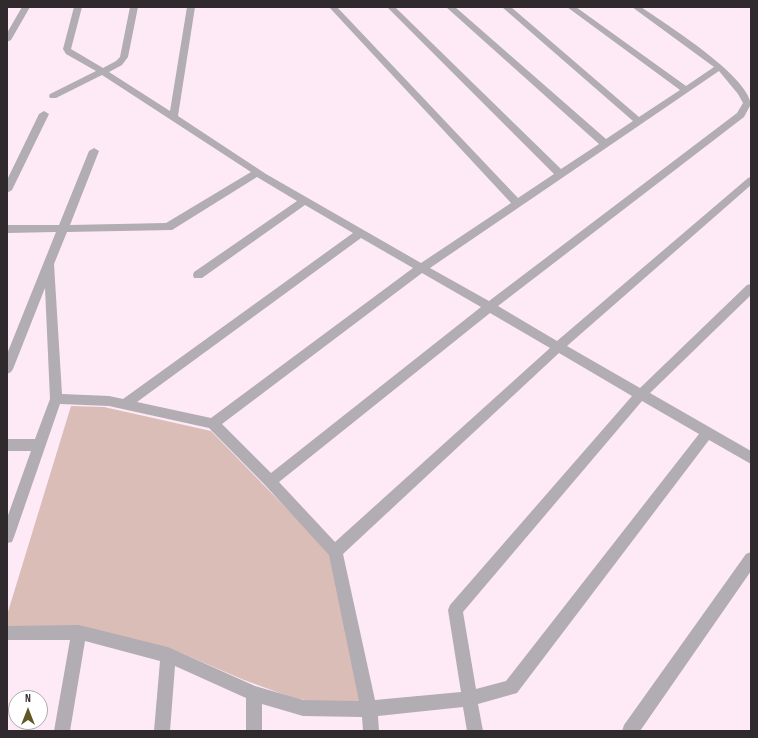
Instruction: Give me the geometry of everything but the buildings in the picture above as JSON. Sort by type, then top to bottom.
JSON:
[{"type":"street","points":[[7,40],[26,7]]},
{"type":"street","points":[[78,7],[67,49],[69,52],[102,71],[262,175]]},
{"type":"street","points":[[53,96],[119,63],[124,57],[134,7]]},
{"type":"street","points":[[173,118],[191,7]]},
{"type":"street","points":[[333,7],[517,203]]},
{"type":"street","points":[[391,7],[560,174]]},
{"type":"street","points":[[450,7],[605,144]]},
{"type":"street","points":[[506,7],[640,122]]},
{"type":"street","points":[[572,7],[686,90]]},
{"type":"street","points":[[270,481],[489,307],[741,115],[747,103],[742,93],[720,67],[636,7]]},
{"type":"street","points":[[213,424],[421,268],[720,67]]},
{"type":"street","points":[[7,190],[44,114]]},
{"type":"street","points":[[7,369],[94,151]]},
{"type":"street","points":[[7,229],[168,227],[257,172],[751,458]]},
{"type":"street","points":[[335,552],[558,347],[748,188]]},
{"type":"street","points":[[198,275],[305,200]]},
{"type":"street","points":[[124,405],[361,232]]},
{"type":"street","points":[[7,537],[38,446],[56,399],[49,264]]},
{"type":"street","points":[[475,731],[468,699],[455,610],[641,394],[751,288]]},
{"type":"street","points":[[56,399],[109,401],[213,424],[270,481],[335,552],[369,709],[371,731]]},
{"type":"street","points":[[7,633],[79,632],[168,655],[254,694],[303,708],[369,709],[468,699],[511,687],[707,432]]},
{"type":"street","points":[[7,445],[38,446]]},
{"type":"street","points":[[630,731],[751,559]]},
{"type":"street","points":[[62,731],[79,632]]},
{"type":"street","points":[[162,731],[168,655]]},
{"type":"street","points":[[254,694],[254,731]]},
{"type":"shaded area","points":[[71,406],[104,407],[211,431],[330,553],[367,706],[296,699],[244,680],[167,647],[85,628],[7,626],[7,615]]}]
